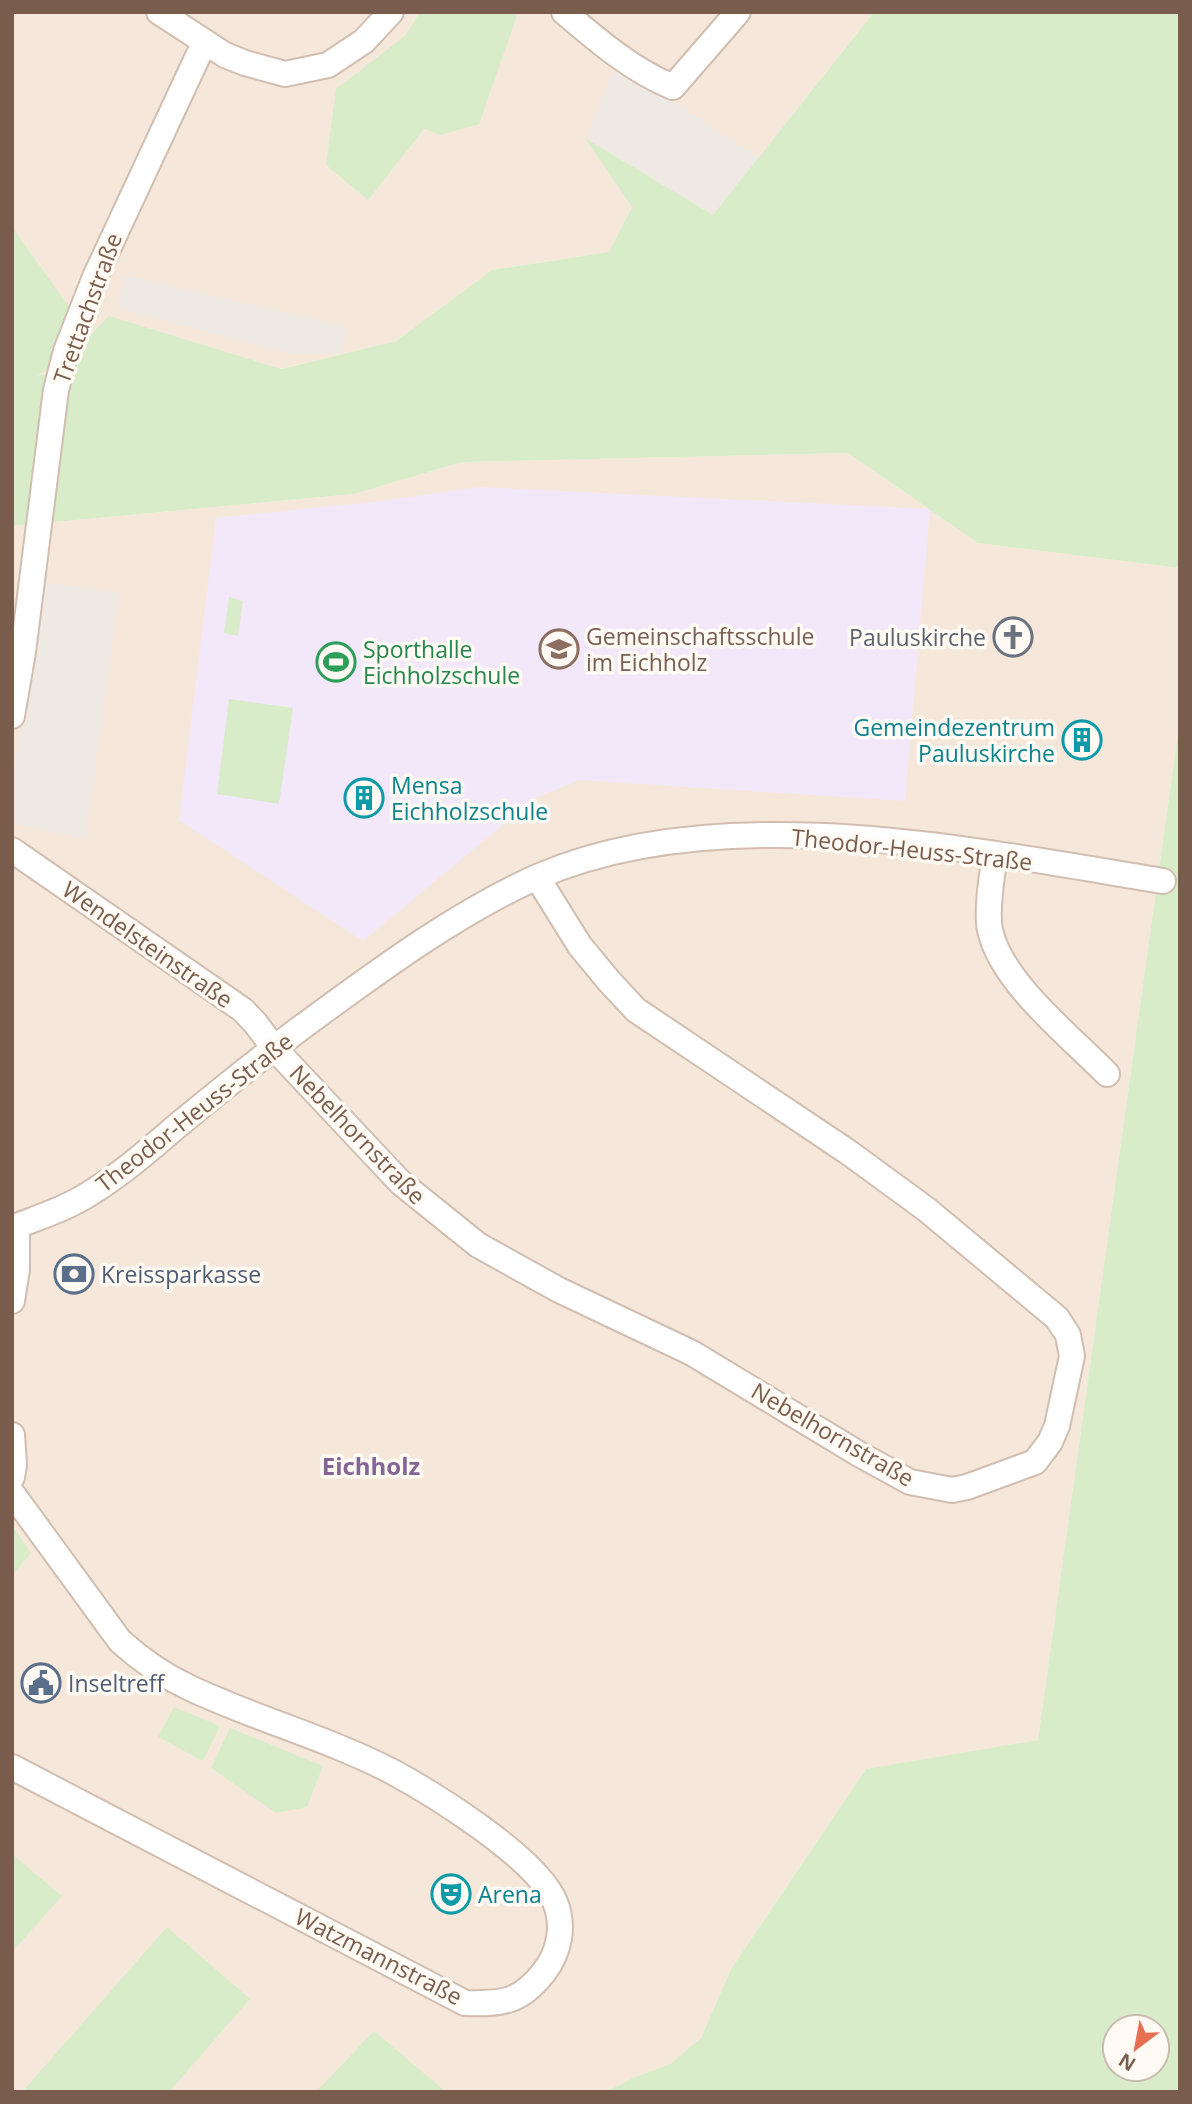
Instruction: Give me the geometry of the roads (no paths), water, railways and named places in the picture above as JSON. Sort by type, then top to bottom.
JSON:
[{"type":"street","points":[[159,12],[206,43],[245,63],[285,74],[328,65],[364,41],[391,12]]},
{"type":"street","points":[[564,12],[595,38],[654,79],[673,87],[738,12]]},
{"type":"street","name":"Trettachstraße","points":[[12,716],[23,652],[56,390],[66,351],[113,235],[206,43]]},
{"type":"street","name":"Theodor-Heuss-Straße","points":[[15,1225],[90,1194],[137,1160],[274,1048],[392,961],[441,930],[537,877],[601,855],[649,844],[728,836],[874,840],[995,855],[1163,881]]},
{"type":"street","name":"Wendelsteinstraße","points":[[12,850],[243,1010],[274,1048]]},
{"type":"street","points":[[995,855],[989,927],[997,953],[1021,987],[1107,1074]]},
{"type":"street","name":"Nebelhornstraße","points":[[274,1048],[401,1183],[478,1245],[549,1285],[692,1353],[894,1474],[909,1482],[952,1490],[1035,1462],[1050,1442],[1057,1426],[1072,1356],[1068,1335],[1058,1318],[1003,1270],[893,1184],[636,1010],[580,946],[537,877]]},
{"type":"street","points":[[12,1301],[17,1269],[15,1225]]},
{"type":"street","points":[[12,1435],[12,1477]]},
{"type":"street","name":"Watzmannstraße","points":[[12,1493],[120,1641],[129,1649],[148,1664],[192,1689],[390,1771],[472,1822],[534,1872],[549,1891],[560,1917],[558,1945],[547,1968],[523,1994],[508,2001],[465,2003],[12,1767]]},
{"type":"place","name":"Pauluskirche","points":[[1013,637]]},
{"type":"place","name":"Gemeinschaftsschule im Eichholz","points":[[559,649]]},
{"type":"place","name":"Sporthalle Eichholzschule","points":[[336,662]]},
{"type":"place","name":"Gemeindezentrum Pauluskirche","points":[[1082,740]]},
{"type":"place","name":"Mensa Eichholzschule","points":[[364,798]]},
{"type":"place","name":"Kreissparkasse","points":[[74,1274]]},
{"type":"place","name":"Inseltreff","points":[[41,1683]]},
{"type":"place","name":"Arena","points":[[451,1894]]},
{"type":"district","name":"Eichholz","points":[[371,1465]]}]
